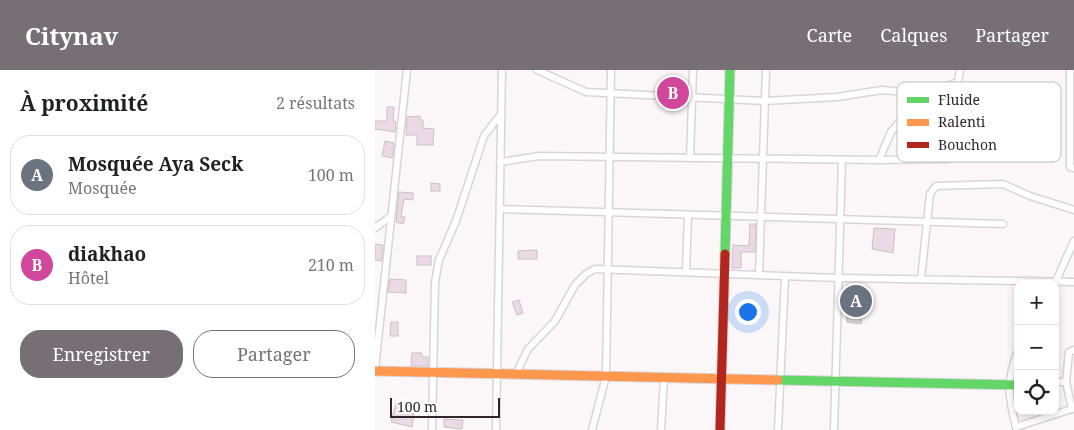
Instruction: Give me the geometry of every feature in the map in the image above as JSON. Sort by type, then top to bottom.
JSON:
[{"type":"street","points":[[407,70],[375,370],[1013,386]]},
{"type":"street","points":[[496,430],[502,70]]},
{"type":"street","points":[[537,70],[579,90],[611,93],[765,101],[837,97],[882,90],[897,91]]},
{"type":"street","points":[[592,430],[606,376],[611,70]]},
{"type":"street","points":[[690,158],[693,70]]},
{"type":"street","points":[[720,430],[730,70]]},
{"type":"street","points":[[759,275],[766,70]]},
{"type":"street","points":[[1070,70],[1070,167],[1074,168]]},
{"type":"street","points":[[432,430],[435,282],[439,260],[456,221],[484,136],[501,114]]},
{"type":"street","points":[[879,160],[891,132],[897,125]]},
{"type":"street","points":[[500,162],[539,156],[897,160]]},
{"type":"street","points":[[834,430],[841,160]]},
{"type":"street","points":[[921,279],[926,222],[931,194],[936,186],[1003,184],[1030,196],[1074,210]]},
{"type":"street","points":[[500,209],[1003,224]]},
{"type":"street","points":[[686,272],[688,215]]},
{"type":"street","points":[[375,228],[390,217]]},
{"type":"street","points":[[1056,280],[1074,241]]},
{"type":"street","points":[[1066,261],[1074,258]]},
{"type":"street","points":[[516,374],[528,349],[555,321],[575,285],[586,274],[595,269],[838,278],[1014,280]]},
{"type":"street","points":[[778,430],[785,276]]},
{"type":"street","points":[[1059,281],[1074,282]]},
{"type":"street","points":[[1015,370],[1013,386],[1008,397],[1016,427],[1073,409],[1065,382],[1069,352],[1074,350]]},
{"type":"street","points":[[661,430],[664,378]]},
{"type":"street","points":[[1059,382],[1065,382]]},
{"type":"building","points":[[387,107],[394,107],[393,121],[396,122],[395,132],[375,129],[375,121],[387,121]]},
{"type":"building","points":[[420,116],[420,120],[423,120],[423,128],[434,129],[433,145],[417,145],[417,135],[406,135],[407,117]]},
{"type":"building","points":[[385,141],[394,143],[393,158],[382,156]]},
{"type":"building","points":[[431,183],[440,184],[440,191],[431,191]]},
{"type":"building","points":[[399,192],[413,193],[413,200],[404,199],[401,217],[405,217],[403,224],[396,222]]},
{"type":"building","points":[[750,224],[756,224],[755,252],[741,252],[741,268],[732,268],[733,245],[749,246]]},
{"type":"building","points":[[874,228],[895,229],[893,253],[872,249]]},
{"type":"building","points":[[375,244],[383,245],[382,261],[375,260]]},
{"type":"building","points":[[537,250],[537,259],[518,259],[518,251]]},
{"type":"building","points":[[417,256],[431,256],[431,265],[417,265]]},
{"type":"building","points":[[390,279],[406,280],[406,293],[388,292]]},
{"type":"building","points":[[847,285],[865,286],[861,324],[847,322]]},
{"type":"building","points":[[519,300],[523,313],[517,315],[512,302]]},
{"type":"building","points":[[391,322],[398,322],[398,336],[390,336]]},
{"type":"building","points":[[412,353],[422,353],[422,357],[428,357],[428,366],[411,366]]},
{"type":"building","points":[[396,404],[404,406],[403,411],[414,414],[412,427],[391,422]]},
{"type":"building","points":[[444,419],[463,420],[462,429],[444,427]]},
{"type":"traffic: fast","points":[[725,254],[730,70]]},
{"type":"traffic: fast","points":[[778,380],[1014,385]]},
{"type":"traffic: slow","points":[[375,371],[778,380]]},
{"type":"traffic: jam","points":[[720,430],[725,254]]},
{"type":"place","name":"diakhao","points":[[673,93]]},
{"type":"place","name":"Mosquée Aya Seck","points":[[856,301]]}]
